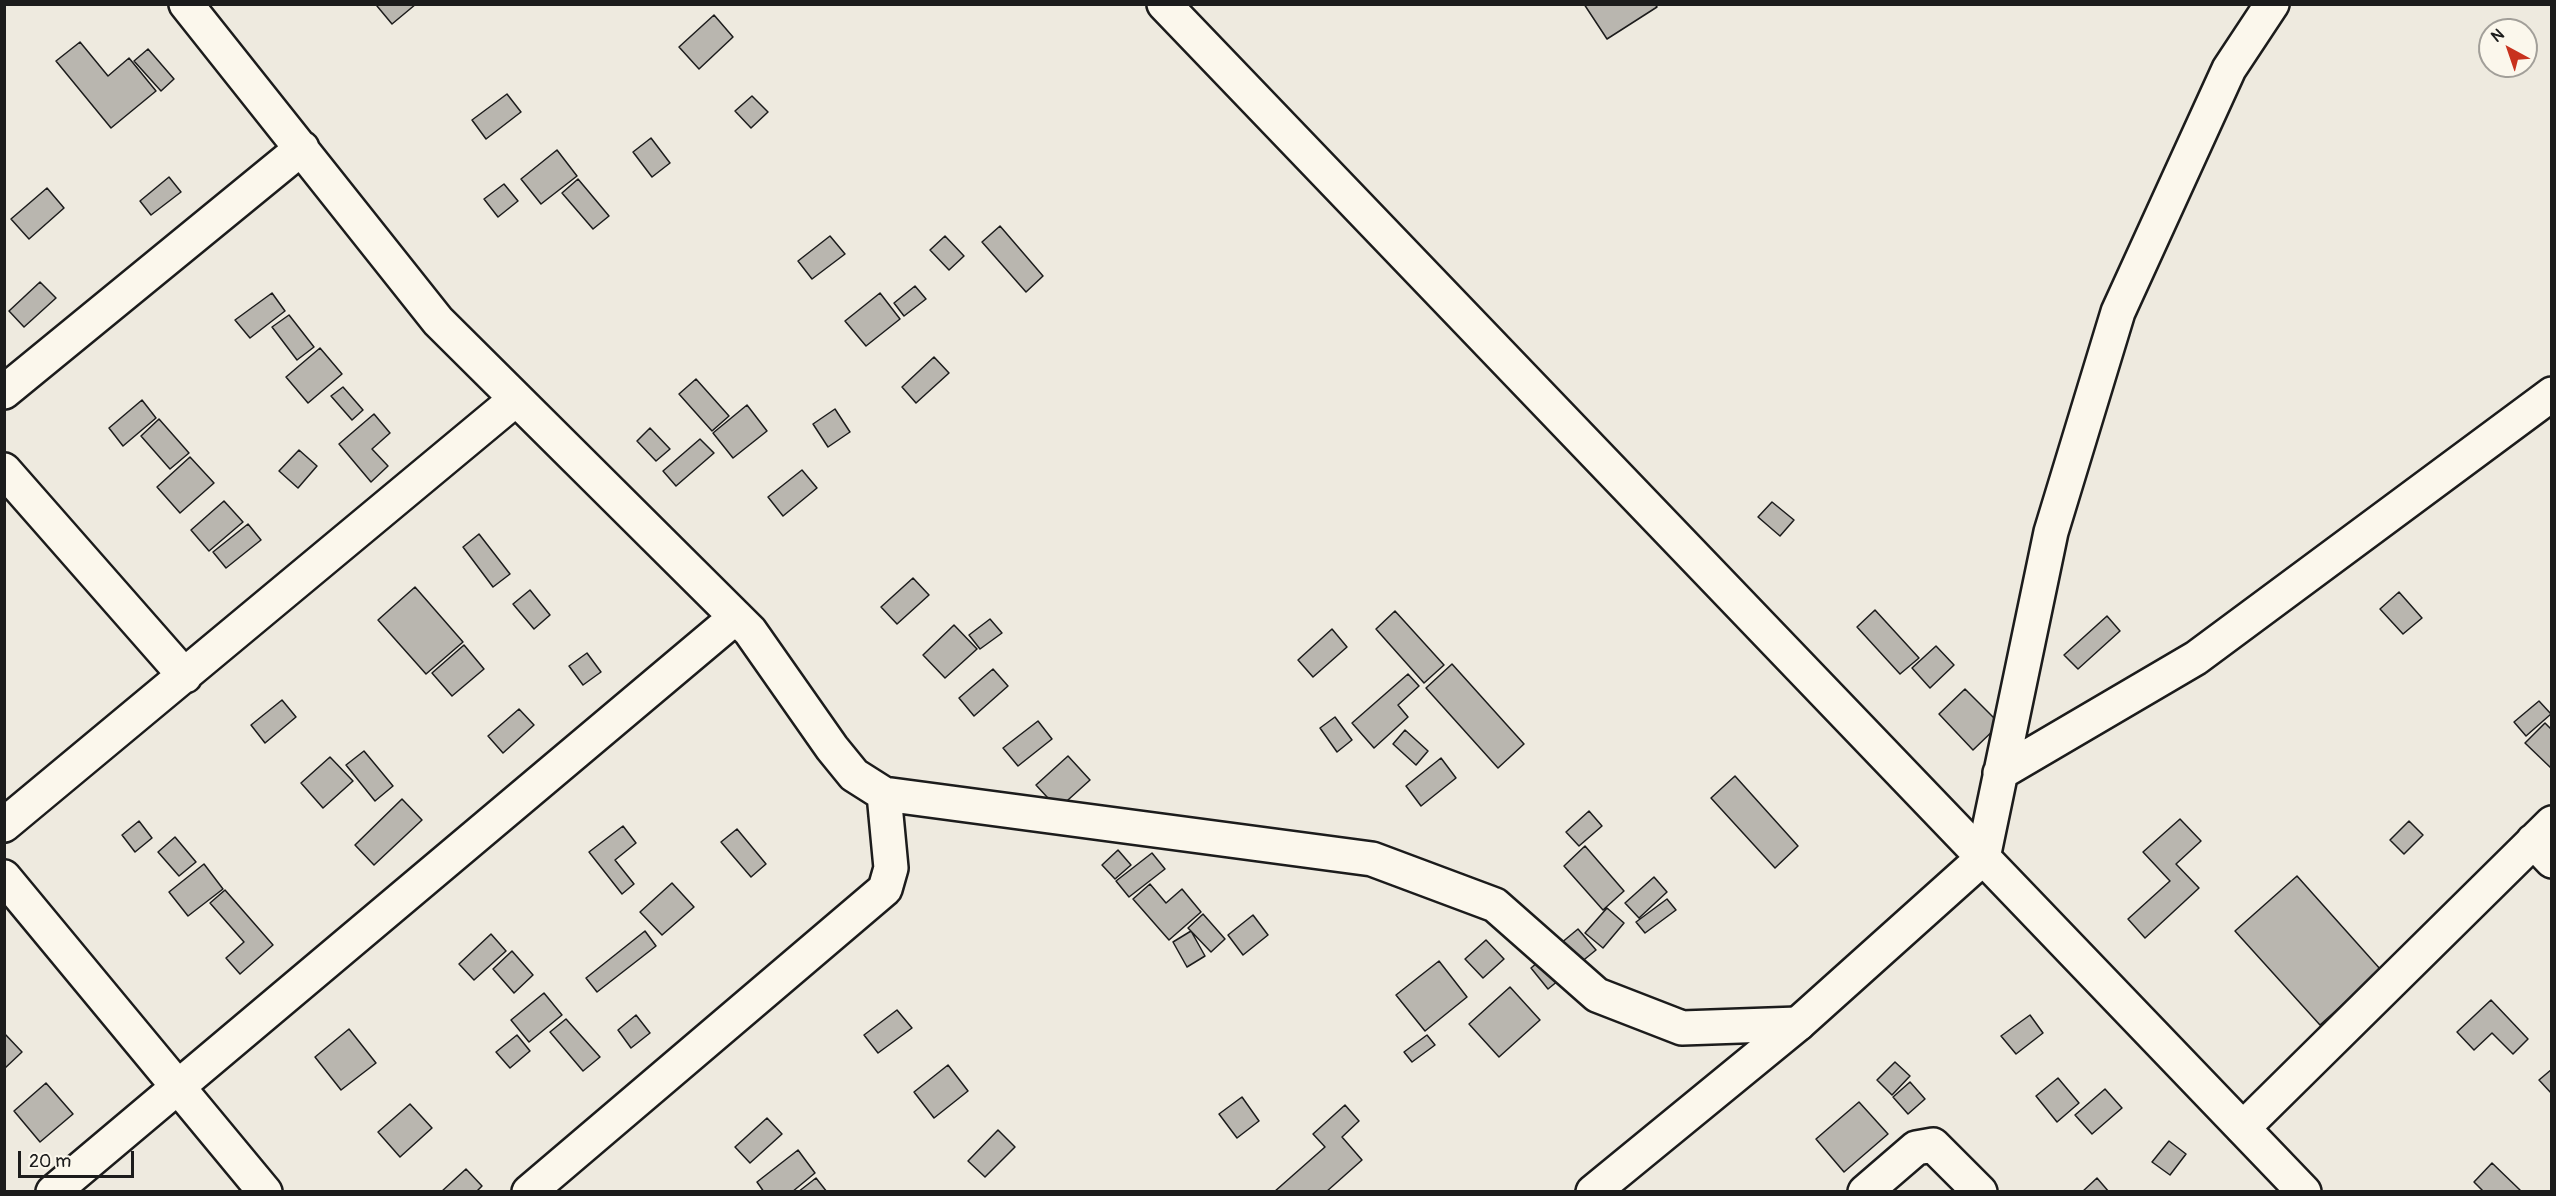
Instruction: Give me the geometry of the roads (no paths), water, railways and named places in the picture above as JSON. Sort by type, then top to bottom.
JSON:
[{"type":"street","points":[[186,4],[438,321],[750,631],[832,748],[854,775],[884,794],[1372,859],[1495,905],[1597,995],[1618,1004],[1682,1028],[1798,1024]]},
{"type":"street","points":[[1164,4],[2304,1191]]},
{"type":"street","points":[[1593,1191],[1798,1024],[1983,858],[2051,532],[2118,312],[2229,69],[2272,4]]},
{"type":"street","points":[[4,392],[302,148]]},
{"type":"street","points":[[2000,773],[2196,658],[2552,394]]},
{"type":"street","points":[[4,825],[516,399]]},
{"type":"street","points":[[4,470],[185,676]]},
{"type":"street","points":[[53,1191],[736,617]]},
{"type":"street","points":[[529,1191],[885,889],[891,868],[884,794]]},
{"type":"street","points":[[2243,1128],[2545,841]]},
{"type":"street","points":[[4,877],[265,1191]]},
{"type":"street","points":[[1865,1191],[1916,1148],[1933,1144],[1980,1191]]}]
